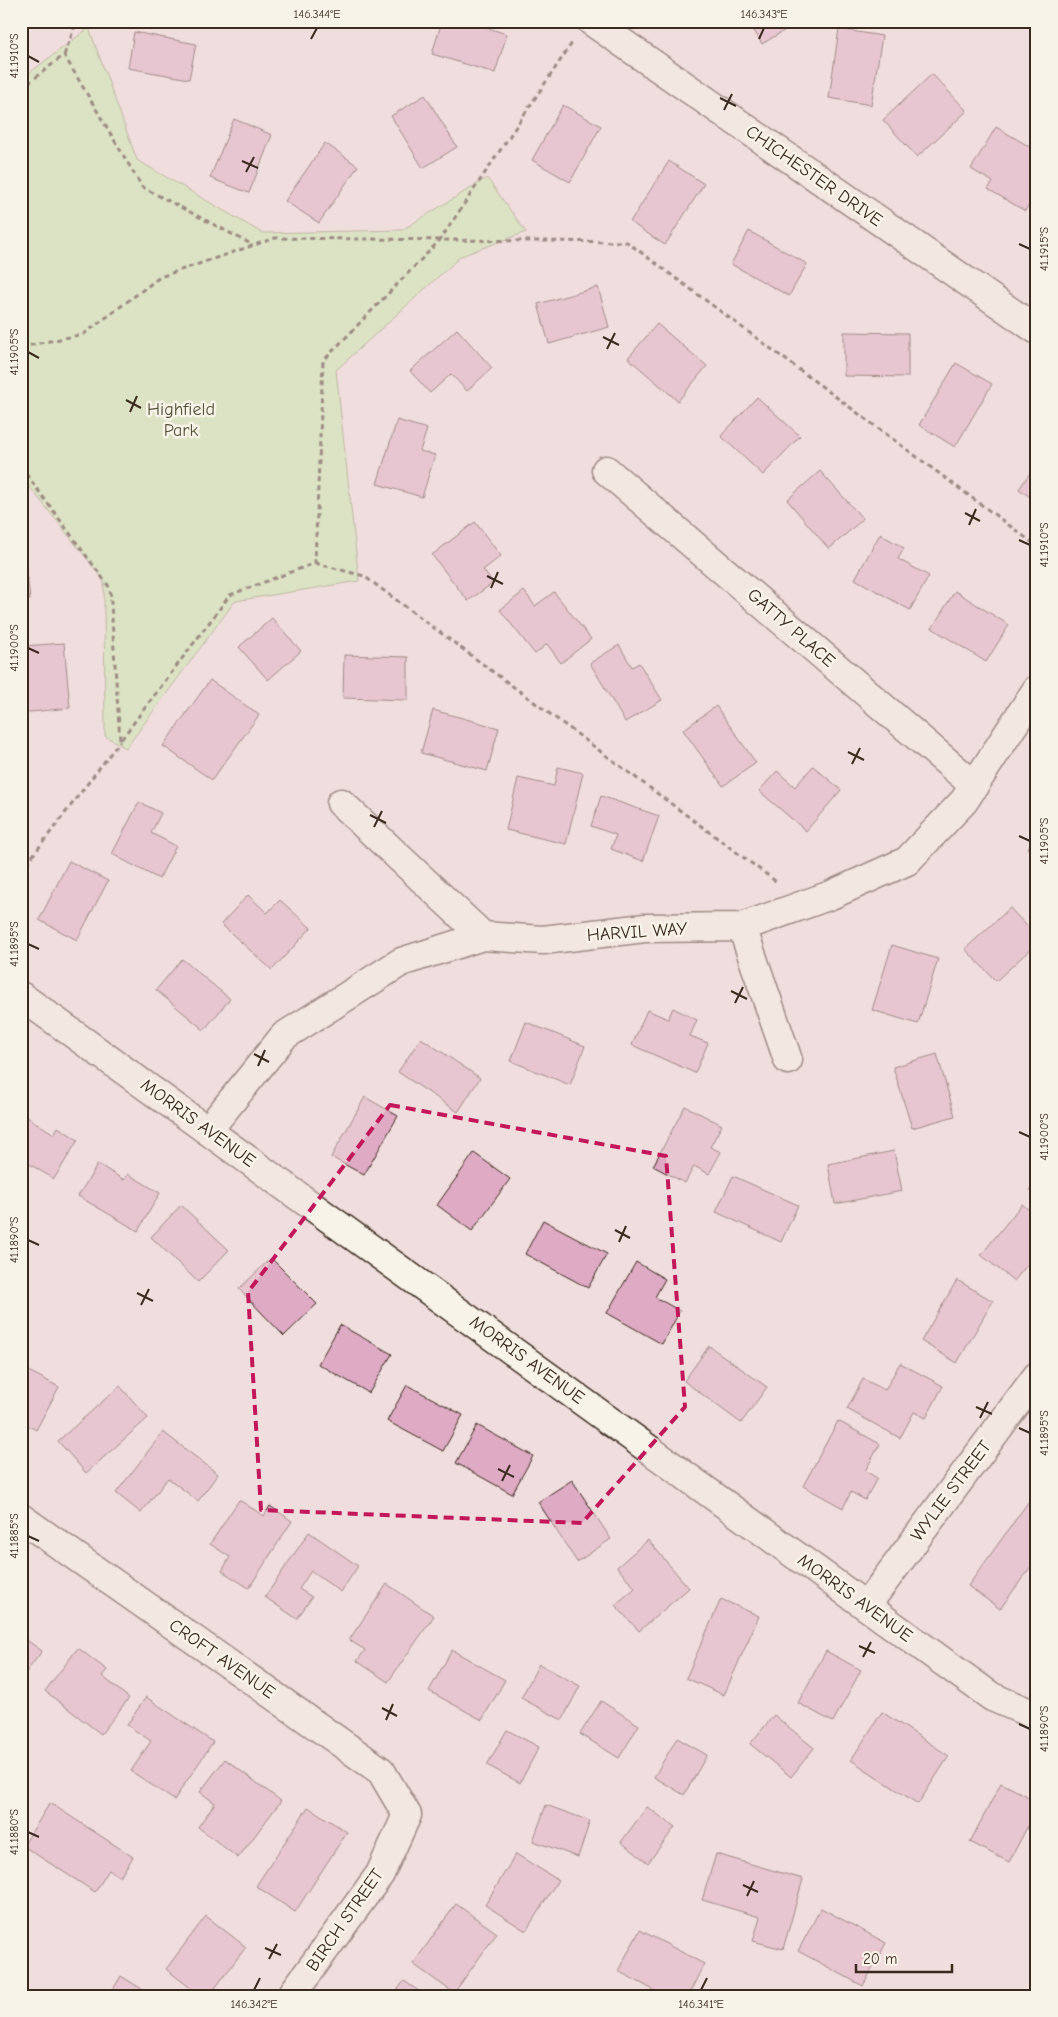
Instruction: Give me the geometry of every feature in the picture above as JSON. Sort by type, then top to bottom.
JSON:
[{"type":"street","name":"CHICHESTER DRIVE","points":[[583,29],[1037,330]]},
{"type":"street","name":"GATTY PLACE","points":[[606,470],[975,786]]},
{"type":"street","name":"HARVIL WAY","points":[[208,1130],[284,1036],[401,962],[482,936],[543,940],[645,928],[742,927],[807,904],[907,861],[964,801],[1037,688]]},
{"type":"street","points":[[341,803],[482,936]]},
{"type":"street","points":[[742,927],[788,1060]]},
{"type":"street","name":"MORRIS AVENUE","points":[[21,996],[992,1697],[1037,1716]]},
{"type":"street","name":"WYLIE STREET","points":[[866,1606],[1037,1376]]},
{"type":"street","name":"CROFT AVENUE","points":[[21,1518],[381,1771],[407,1815]]},
{"type":"street","name":"BIRCH STREET","points":[[291,1996],[380,1874],[407,1815]]},
{"type":"path","points":[[21,89],[64,55],[77,21]]},
{"type":"path","points":[[315,563],[323,361],[440,240],[583,29]]},
{"type":"path","points":[[64,55],[142,187],[253,245]]},
{"type":"path","points":[[21,346],[84,334],[160,277],[275,238],[627,242],[1037,546]]},
{"type":"path","points":[[21,467],[110,588],[120,741]]},
{"type":"path","points":[[21,871],[230,595],[315,563],[364,576],[807,904]]},
{"type":"highlighted area","points":[[390,1105],[666,1156],[685,1407],[582,1523],[261,1510],[248,1292]]},
{"type":"green space","name":"Highfield Park","points":[[89,28],[137,160],[262,233],[402,230],[487,178],[526,232],[461,256],[336,370],[359,581],[235,601],[126,748],[105,736],[104,580],[21,476],[21,79]]},
{"type":"building","points":[[442,21],[466,21],[507,34],[495,73],[432,54]]},
{"type":"building","points":[[748,21],[800,21],[762,44]]},
{"type":"building","points":[[839,29],[882,36],[871,105],[829,98]]},
{"type":"building","points":[[134,32],[196,44],[189,79],[128,68]]},
{"type":"building","points":[[932,74],[967,111],[917,157],[883,120]]},
{"type":"building","points":[[425,95],[457,147],[423,168],[391,116]]},
{"type":"building","points":[[563,105],[601,126],[570,182],[532,160]]},
{"type":"building","points":[[234,119],[272,135],[249,193],[210,178]]},
{"type":"building","points":[[996,127],[1037,151],[1030,164],[1037,168],[1037,192],[1025,211],[988,189],[993,182],[971,169]]},
{"type":"building","points":[[325,143],[358,166],[319,223],[285,201]]},
{"type":"building","points":[[669,161],[704,184],[665,245],[630,222]]},
{"type":"building","points":[[749,231],[807,264],[789,296],[731,264]]},
{"type":"building","points":[[598,287],[609,327],[549,344],[538,304]]},
{"type":"building","points":[[657,324],[707,366],[678,401],[628,358]]},
{"type":"building","points":[[457,329],[492,368],[467,391],[451,374],[430,393],[410,371]]},
{"type":"building","points":[[844,332],[908,333],[908,377],[844,376]]},
{"type":"building","points":[[956,363],[992,384],[955,447],[919,425]]},
{"type":"building","points":[[757,397],[800,436],[763,475],[721,436]]},
{"type":"building","points":[[397,420],[427,429],[420,451],[435,455],[422,497],[377,484]]},
{"type":"building","points":[[1037,463],[1037,502],[1019,489]]},
{"type":"building","points":[[820,471],[863,519],[829,549],[787,500]]},
{"type":"building","points":[[475,522],[501,556],[483,570],[493,583],[468,601],[432,555]]},
{"type":"building","points":[[880,534],[904,548],[898,559],[929,576],[910,610],[855,579]]},
{"type":"building","points":[[21,535],[23,535],[30,600],[21,601]]},
{"type":"building","points":[[524,591],[535,606],[554,592],[591,639],[561,663],[547,644],[535,654],[500,610]]},
{"type":"building","points":[[955,591],[1009,625],[986,662],[932,628]]},
{"type":"building","points":[[272,618],[301,651],[268,680],[239,647]]},
{"type":"building","points":[[64,643],[70,708],[21,713],[21,673],[27,673],[24,646]]},
{"type":"building","points":[[619,645],[632,667],[639,663],[662,700],[625,722],[590,663]]},
{"type":"building","points":[[344,655],[408,657],[408,700],[343,698]]},
{"type":"building","points":[[210,680],[259,715],[212,780],[163,746]]},
{"type":"building","points":[[716,706],[756,763],[723,786],[683,730]]},
{"type":"building","points":[[433,710],[499,728],[487,771],[421,753]]},
{"type":"building","points":[[813,766],[841,790],[806,831],[759,791],[777,771],[795,787]]},
{"type":"building","points":[[558,767],[583,773],[566,844],[506,830],[518,778],[554,786]]},
{"type":"building","points":[[601,796],[659,816],[643,861],[611,849],[616,835],[591,826]]},
{"type":"building","points":[[139,802],[161,813],[151,833],[176,846],[159,879],[112,854]]},
{"type":"building","points":[[1037,838],[1037,858],[1027,848]]},
{"type":"building","points":[[69,861],[108,881],[77,940],[39,920]]},
{"type":"building","points":[[248,895],[267,913],[280,900],[311,928],[272,970],[221,924]]},
{"type":"building","points":[[1010,908],[1037,937],[1037,943],[996,981],[965,949]]},
{"type":"building","points":[[892,945],[938,959],[918,1024],[872,1010]]},
{"type":"building","points":[[182,959],[230,999],[204,1030],[156,990]]},
{"type":"building","points":[[673,1008],[697,1020],[690,1036],[708,1043],[695,1073],[632,1045],[647,1010],[668,1019]]},
{"type":"building","points":[[526,1022],[585,1046],[570,1085],[511,1061]]},
{"type":"building","points":[[421,1038],[480,1078],[458,1112],[398,1072]]},
{"type":"building","points":[[937,1054],[955,1116],[912,1128],[893,1067]]},
{"type":"building","points":[[365,1097],[398,1116],[364,1175],[331,1157]]},
{"type":"building","points":[[685,1106],[722,1125],[710,1147],[721,1152],[709,1174],[694,1166],[685,1183],[653,1166]]},
{"type":"building","points":[[21,1113],[54,1134],[58,1127],[78,1140],[54,1179],[21,1159]]},
{"type":"building","points":[[894,1151],[902,1191],[835,1204],[828,1164]]},
{"type":"building","points":[[474,1153],[510,1179],[472,1231],[437,1205]]},
{"type":"building","points":[[98,1164],[124,1180],[128,1174],[160,1193],[138,1231],[78,1196]]},
{"type":"building","points":[[733,1176],[798,1205],[781,1242],[716,1212]]},
{"type":"building","points":[[1037,1178],[1037,1193],[1030,1190]]},
{"type":"building","points":[[1022,1204],[1037,1217],[1037,1253],[1014,1281],[981,1255]]},
{"type":"building","points":[[181,1205],[229,1250],[198,1282],[151,1237]]},
{"type":"building","points":[[543,1220],[607,1254],[588,1288],[525,1254]]},
{"type":"building","points":[[271,1258],[317,1304],[284,1336],[239,1289]]},
{"type":"building","points":[[636,1262],[665,1279],[655,1297],[680,1311],[662,1344],[607,1313]]},
{"type":"building","points":[[957,1280],[993,1301],[957,1363],[921,1341]]},
{"type":"building","points":[[340,1325],[392,1354],[369,1393],[318,1364]]},
{"type":"building","points":[[709,1346],[767,1387],[741,1423],[684,1381]]},
{"type":"building","points":[[900,1363],[943,1386],[926,1418],[914,1412],[900,1438],[847,1409],[863,1379],[885,1390]]},
{"type":"building","points":[[21,1367],[59,1387],[36,1430],[21,1422]]},
{"type":"building","points":[[407,1385],[463,1415],[443,1451],[387,1421]]},
{"type":"building","points":[[120,1386],[148,1418],[86,1473],[58,1441]]},
{"type":"building","points":[[838,1421],[880,1444],[865,1471],[877,1478],[865,1500],[851,1492],[843,1508],[803,1486]]},
{"type":"building","points":[[477,1425],[533,1456],[512,1494],[456,1463]]},
{"type":"building","points":[[163,1432],[218,1474],[198,1501],[168,1478],[141,1513],[116,1493]]},
{"type":"building","points":[[572,1480],[611,1539],[577,1562],[538,1502]]},
{"type":"building","points":[[239,1500],[264,1516],[270,1506],[292,1521],[249,1588],[222,1571],[230,1557],[210,1544]]},
{"type":"building","points":[[1029,1501],[1037,1506],[1037,1558],[1000,1609],[968,1586]]},
{"type":"building","points":[[309,1532],[358,1566],[341,1592],[311,1571],[299,1589],[312,1597],[297,1619],[265,1597]]},
{"type":"building","points":[[648,1540],[689,1588],[639,1631],[615,1605],[635,1588],[617,1567]]},
{"type":"building","points":[[387,1584],[434,1616],[388,1682],[357,1661],[365,1650],[349,1640]]},
{"type":"building","points":[[721,1599],[759,1616],[724,1695],[686,1678]]},
{"type":"building","points":[[21,1636],[42,1651],[21,1679]]},
{"type":"building","points":[[78,1648],[107,1670],[102,1676],[129,1698],[101,1734],[45,1691]]},
{"type":"building","points":[[452,1650],[505,1680],[482,1720],[429,1691]]},
{"type":"building","points":[[826,1651],[861,1670],[833,1722],[798,1703]]},
{"type":"building","points":[[539,1664],[580,1686],[562,1720],[521,1698]]},
{"type":"building","points":[[146,1697],[213,1742],[174,1800],[131,1771],[151,1741],[127,1725]]},
{"type":"building","points":[[601,1701],[639,1725],[619,1758],[580,1734]]},
{"type":"building","points":[[882,1712],[949,1756],[918,1804],[851,1760]]},
{"type":"building","points":[[774,1715],[814,1748],[791,1777],[750,1744]]},
{"type":"building","points":[[507,1730],[539,1747],[520,1783],[487,1765]]},
{"type":"building","points":[[677,1738],[707,1755],[684,1795],[654,1777]]},
{"type":"building","points":[[225,1759],[281,1801],[238,1858],[198,1827],[215,1803],[200,1792]]},
{"type":"building","points":[[1001,1783],[1037,1801],[1037,1808],[1009,1862],[970,1842]]},
{"type":"building","points":[[50,1803],[133,1857],[120,1877],[109,1870],[95,1892],[23,1846]]},
{"type":"building","points":[[546,1805],[590,1821],[578,1857],[533,1841]]},
{"type":"building","points":[[308,1807],[347,1832],[295,1912],[256,1886]]},
{"type":"building","points":[[647,1807],[675,1827],[648,1863],[621,1842]]},
{"type":"building","points":[[516,1854],[558,1880],[526,1931],[485,1905]]},
{"type":"building","points":[[716,1854],[803,1879],[783,1949],[753,1941],[760,1917],[702,1900]]},
{"type":"building","points":[[456,1904],[497,1933],[454,1993],[413,1964]]},
{"type":"building","points":[[821,1908],[886,1943],[863,1986],[798,1951]]},
{"type":"building","points":[[206,1916],[246,1947],[209,1996],[201,1996],[166,1969]]},
{"type":"building","points":[[640,1930],[704,1964],[688,1996],[665,1996],[618,1971]]},
{"type":"building","points":[[121,1976],[153,1996],[109,1996]]},
{"type":"building","points":[[404,1981],[426,1996],[393,1996]]}]
